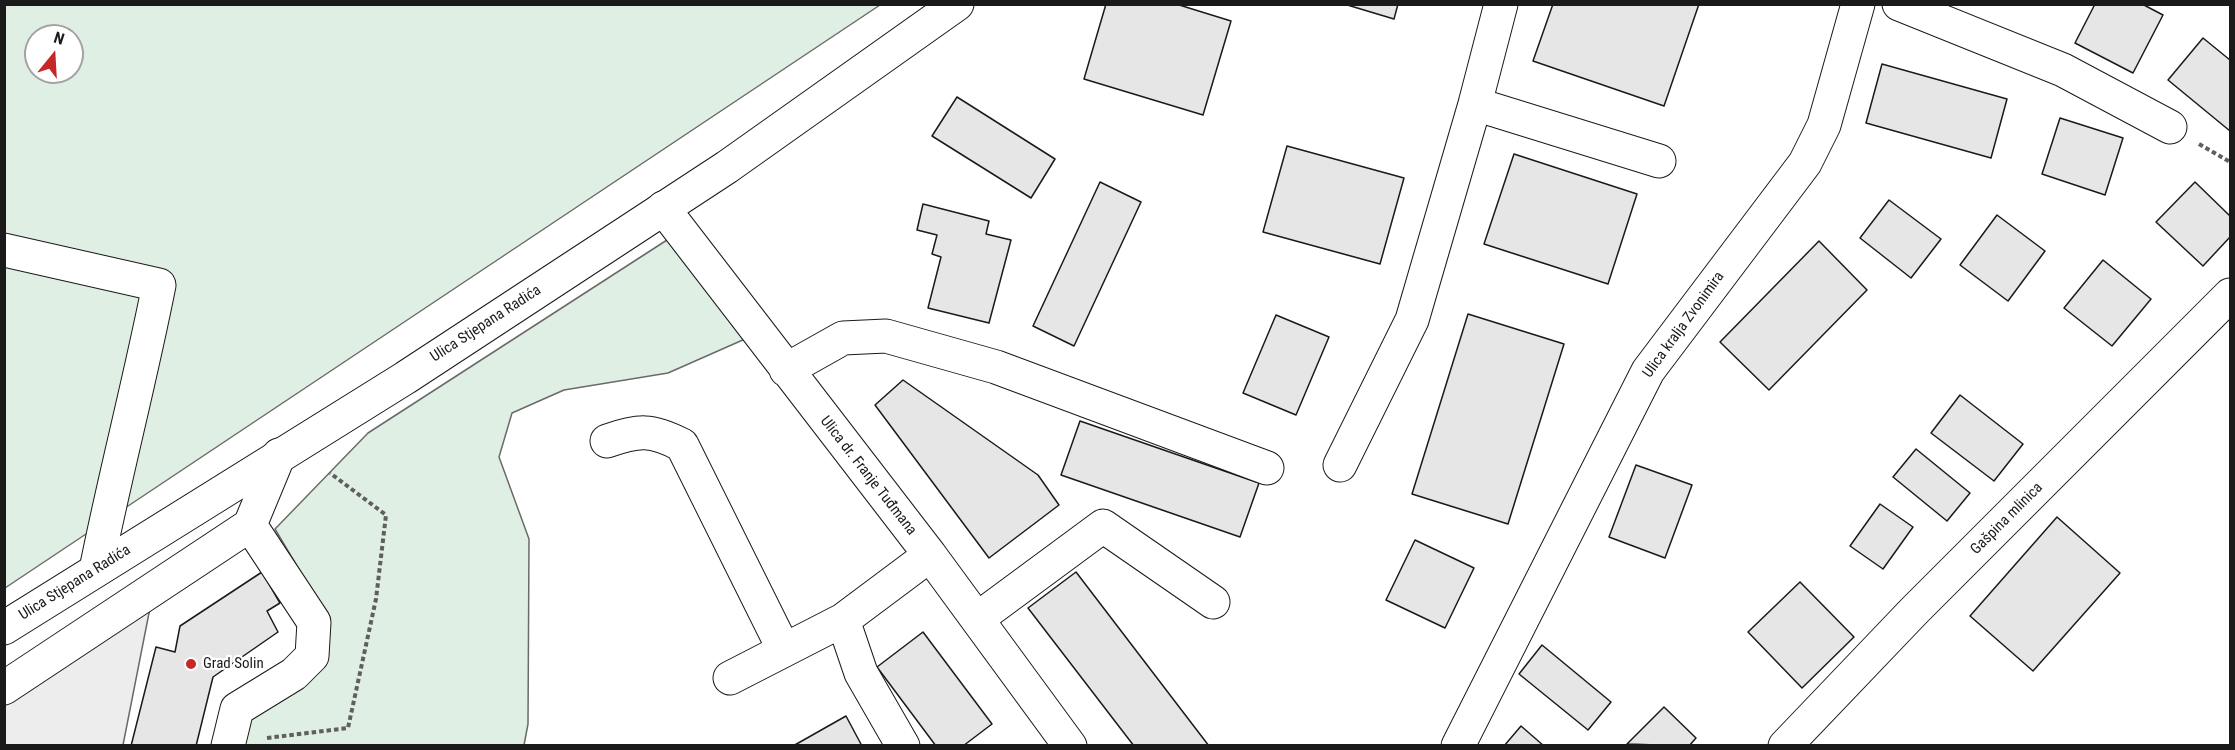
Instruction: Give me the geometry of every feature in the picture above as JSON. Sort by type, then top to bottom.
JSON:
[{"type":"street","name":"Ulica Stjepana Radića","points":[[4,628],[279,454],[405,378],[727,167],[957,4]]},
{"type":"street","points":[[1340,465],[1412,320],[1475,104],[1501,4]]},
{"type":"street","name":"Ulica kralja Zvonimira","points":[[1458,746],[1648,371],[1805,163],[1824,125],[1858,4]]},
{"type":"street","points":[[1899,4],[2063,70],[2170,127]]},
{"type":"street","points":[[1475,104],[1659,161]]},
{"type":"street","name":"Ulica dr. Franje Tuđmana","points":[[663,208],[930,555],[1070,746]]},
{"type":"street","points":[[4,250],[159,285],[96,570]]},
{"type":"street","name":"Gašpina mlinica","points":[[1785,746],[1914,611],[2230,295]]},
{"type":"street","points":[[786,370],[843,338],[886,336],[996,368],[1267,468]]},
{"type":"street","points":[[607,441],[633,432],[662,434],[682,445],[784,650]]},
{"type":"street","points":[[4,688],[55,665],[250,525],[279,454]]},
{"type":"street","points":[[228,746],[237,709],[294,674],[312,656],[314,622],[250,525]]},
{"type":"street","points":[[977,619],[1103,526],[1213,602]]},
{"type":"street","points":[[730,678],[843,620],[930,555]]},
{"type":"street","points":[[843,620],[861,673],[903,746]]},
{"type":"green space","points":[[5,5],[880,5],[5,588]]},
{"type":"green space","points":[[667,240],[745,339],[668,373],[564,390],[512,413],[499,457],[529,539],[528,724],[524,745],[231,746],[242,707],[297,669],[323,610],[275,529],[368,433]]},
{"type":"shaded area","points":[[150,608],[123,745],[5,746],[5,704]]},
{"type":"building","points":[[1106,4],[1176,4],[1231,21],[1203,115],[1084,79]]},
{"type":"building","points":[[1344,4],[1398,4],[1394,19]]},
{"type":"building","points":[[1553,4],[1699,4],[1664,106],[1533,61]]},
{"type":"building","points":[[2095,4],[2142,4],[2163,15],[2133,73],[2075,43]]},
{"type":"building","points":[[2203,38],[2230,60],[2230,131],[2168,80]]},
{"type":"building","points":[[1882,64],[2007,99],[1991,158],[1866,123]]},
{"type":"building","points":[[957,97],[1055,159],[1031,198],[932,136]]},
{"type":"building","points":[[2060,118],[2123,138],[2105,195],[2042,174]]},
{"type":"building","points":[[1287,146],[1404,178],[1380,264],[1263,232]]},
{"type":"building","points":[[1514,154],[1637,194],[1608,284],[1484,244]]},
{"type":"building","points":[[1100,182],[1141,202],[1074,346],[1033,326]]},
{"type":"building","points":[[2195,182],[2230,216],[2230,237],[2203,266],[2156,222]]},
{"type":"building","points":[[1889,200],[1941,239],[1911,278],[1860,238]]},
{"type":"building","points":[[923,204],[989,221],[986,234],[1011,240],[989,323],[928,308],[941,257],[932,254],[937,235],[917,230]]},
{"type":"building","points":[[1997,215],[2045,251],[2008,301],[1960,265]]},
{"type":"building","points":[[1819,241],[1867,290],[1769,390],[1720,342]]},
{"type":"building","points":[[2103,260],[2151,299],[2112,346],[2064,308]]},
{"type":"building","points":[[1468,314],[1564,344],[1508,524],[1412,494]]},
{"type":"building","points":[[1276,315],[1329,337],[1296,415],[1243,393]]},
{"type":"building","points":[[903,380],[1038,475],[1059,505],[989,558],[875,405]]},
{"type":"building","points":[[1960,395],[2023,444],[1994,481],[1931,433]]},
{"type":"building","points":[[1080,421],[1259,483],[1240,537],[1061,475]]},
{"type":"building","points":[[1916,449],[1970,493],[1947,521],[1893,477]]},
{"type":"building","points":[[1636,465],[1692,485],[1665,558],[1609,537]]},
{"type":"building","points":[[1880,504],[1913,527],[1883,569],[1850,546]]},
{"type":"building","points":[[2057,517],[2120,573],[2033,671],[1970,616]]},
{"type":"building","points":[[1415,540],[1474,568],[1445,628],[1386,600]]},
{"type":"building","name":"Grad Solin","points":[[262,572],[280,603],[267,611],[278,632],[213,677],[196,746],[131,746],[156,647],[175,652],[180,626]]},
{"type":"building","points":[[1076,572],[1209,746],[1134,746],[1028,608]]},
{"type":"building","points":[[1800,582],[1854,637],[1802,688],[1748,632]]},
{"type":"building","points":[[923,632],[992,724],[963,746],[936,746],[877,667]]},
{"type":"building","points":[[1542,645],[1611,702],[1588,730],[1519,674]]},
{"type":"building","points":[[1664,707],[1696,738],[1689,746],[1627,744]]},
{"type":"building","points":[[846,716],[862,746],[793,746]]},
{"type":"building","points":[[1521,726],[1544,746],[1504,746]]},
{"type":"place","name":"Grad Solin","points":[[191,664]]}]
